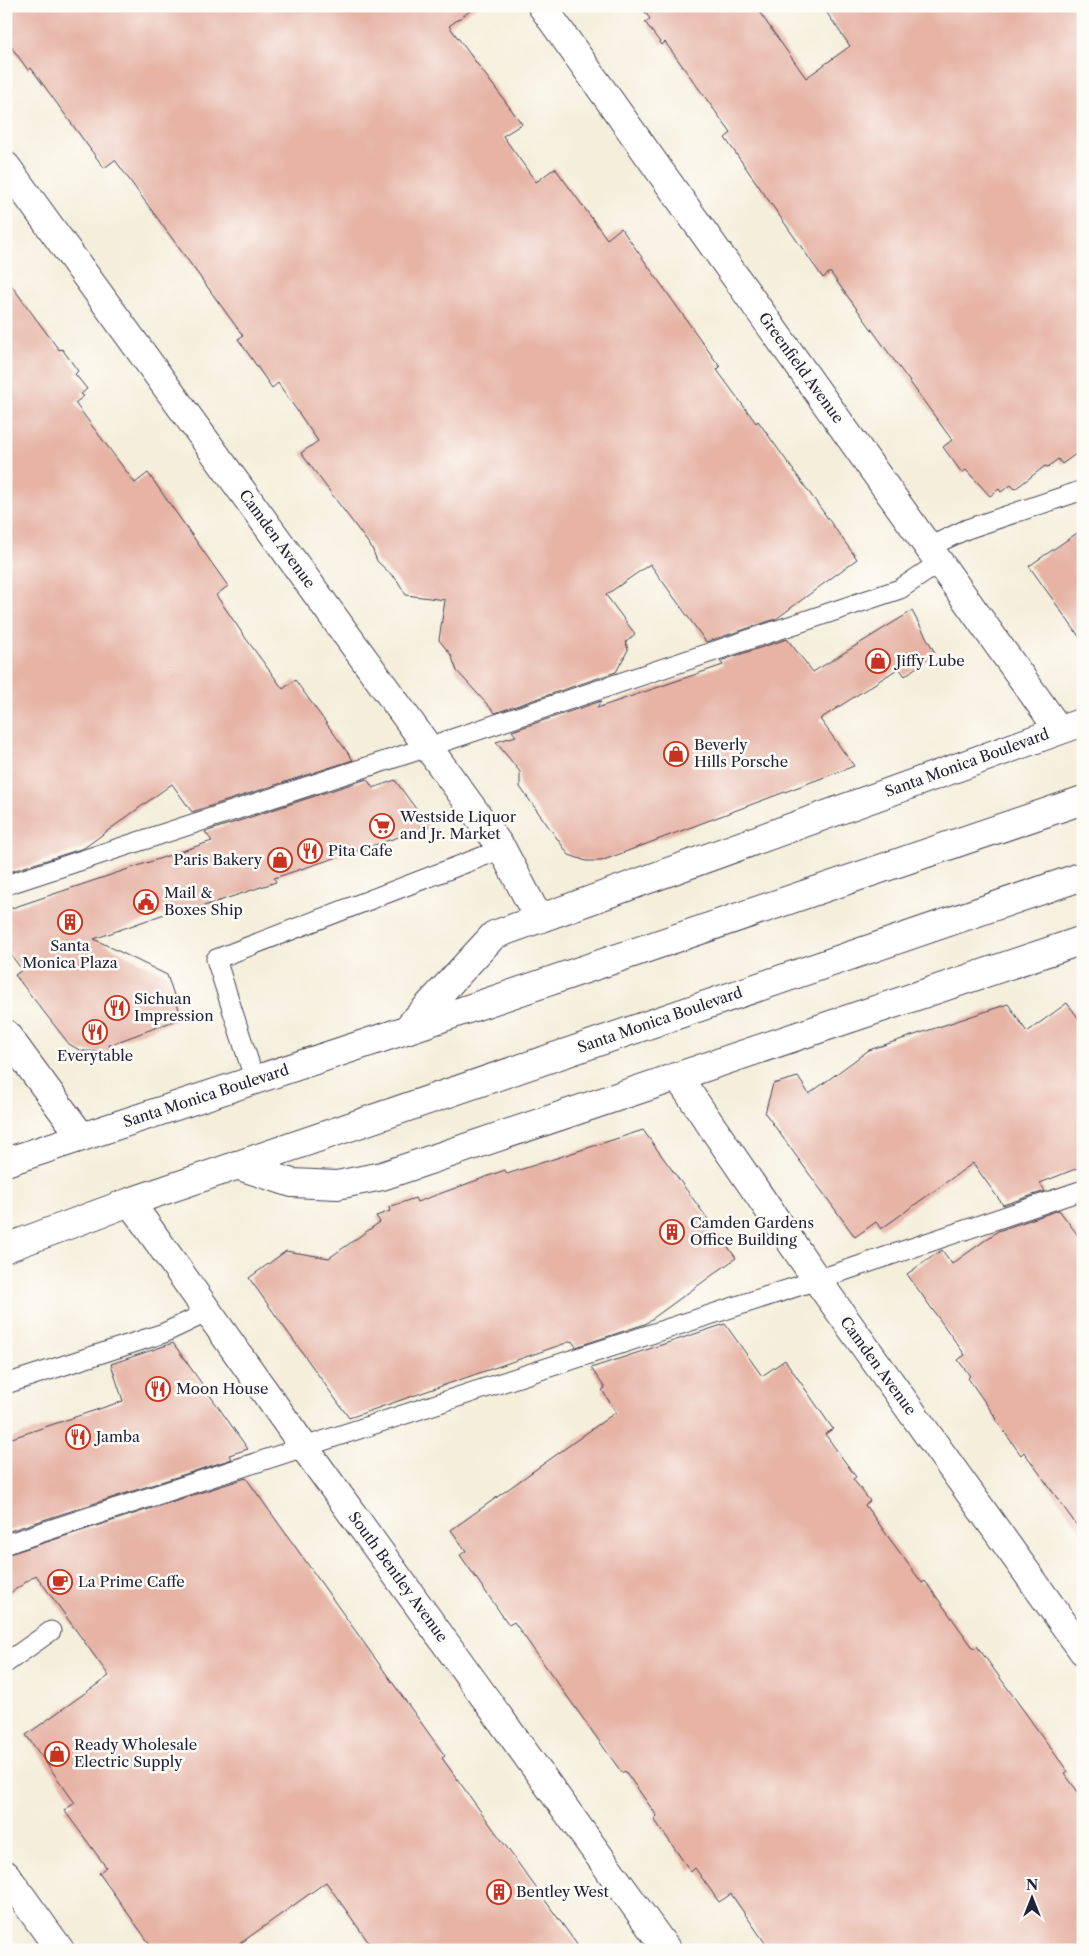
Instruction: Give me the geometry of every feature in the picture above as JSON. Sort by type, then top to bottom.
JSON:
[{"type":"street","name":"Greenfield Avenue","points":[[542,6],[934,555],[1071,726]]},
{"type":"street","name":"Camden Avenue","points":[[6,166],[502,849],[539,919]]},
{"type":"street","name":"Santa Monica Boulevard","points":[[406,1030],[494,935],[1071,726]]},
{"type":"street","name":"Santa Monica Boulevard","points":[[6,1162],[81,1136],[255,1081],[1083,800]]},
{"type":"street","name":"Santa Monica Boulevard","points":[[6,1248],[236,1165],[1083,876]]},
{"type":"street","points":[[236,1165],[292,1183],[346,1183],[382,1176],[1083,940]]},
{"type":"street","points":[[6,1034],[81,1136]]},
{"type":"street","name":"Camden Avenue","points":[[678,1077],[817,1280],[1083,1652]]},
{"type":"street","name":"South Bentley Avenue","points":[[130,1202],[304,1447],[667,1950]]},
{"type":"street","points":[[6,1875],[60,1950]]},
{"type":"lane","points":[[6,885],[428,748],[900,590],[934,555],[967,529],[1083,490]]},
{"type":"lane","points":[[255,1081],[216,959],[502,849]]},
{"type":"lane","points":[[6,1544],[817,1280],[1083,1190]]},
{"type":"lane","points":[[6,1384],[164,1333],[208,1312]]},
{"type":"lane","points":[[6,1663],[51,1630]]},
{"type":"building","points":[[6,6],[477,6],[449,26],[522,124],[503,136],[536,182],[555,168],[607,239],[621,228],[720,367],[717,370],[756,423],[758,421],[857,559],[776,619],[706,642],[650,564],[606,595],[635,634],[626,642],[628,650],[616,672],[495,713],[457,671],[451,655],[439,640],[445,600],[406,595],[397,580],[377,561],[372,548],[301,453],[318,441],[278,383],[272,388],[238,339],[243,336],[115,160],[104,168],[31,68],[28,70],[6,40]]},
{"type":"building","points":[[641,6],[755,6],[806,78],[850,46],[822,6],[1083,6],[1083,449],[1062,464],[1058,459],[1048,467],[1045,466],[1015,489],[1011,485],[1001,492],[999,489],[990,496],[966,470],[962,473],[943,447],[952,440],[830,272],[823,278],[725,138],[731,133],[665,42],[662,45],[645,22],[650,19]]},
{"type":"building","points":[[6,278],[59,350],[62,349],[78,371],[75,374],[87,389],[81,394],[84,396],[75,403],[135,483],[148,473],[228,586],[216,595],[247,640],[283,689],[295,680],[353,760],[192,812],[172,784],[84,848],[6,873]]},
{"type":"building","points":[[1083,529],[1083,642],[1029,566]]},
{"type":"building","name":"Beverly Hills Porsche","points":[[912,611],[935,653],[905,676],[899,668],[820,719],[854,766],[601,861],[586,861],[569,855],[520,787],[520,772],[496,742],[516,736],[512,731],[601,701],[597,708],[723,665],[720,661],[787,639],[813,672]]},
{"type":"building","name":"Santa Monica Plaza","points":[[367,779],[373,788],[395,780],[429,827],[274,878],[276,882],[186,912],[184,907],[94,939],[167,975],[182,1018],[109,1045],[111,1052],[81,1051],[69,1044],[15,975],[22,970],[6,948],[6,910],[212,841],[205,832]]},
{"type":"building","points":[[1067,1003],[1083,1024],[1083,1166],[1040,1183],[1045,1191],[1003,1205],[973,1163],[881,1229],[876,1222],[855,1237],[765,1113],[773,1084],[798,1077],[809,1094],[869,1050],[1008,1004],[1027,1032]]},
{"type":"building","points":[[643,1130],[736,1258],[645,1324],[576,1347],[572,1341],[349,1418],[249,1278],[286,1251],[329,1258],[380,1222],[376,1216],[390,1211],[389,1207],[415,1198],[417,1202],[505,1170],[507,1174]]},
{"type":"building","points":[[1059,1210],[1083,1242],[1083,1534],[1024,1452],[1021,1455],[995,1419],[968,1378],[970,1376],[958,1360],[965,1355],[907,1274],[942,1250],[952,1264],[998,1231]]},
{"type":"building","points":[[725,1324],[762,1376],[785,1360],[833,1429],[825,1434],[856,1477],[853,1479],[870,1501],[865,1505],[922,1583],[925,1581],[974,1649],[977,1646],[1068,1772],[1065,1774],[1083,1799],[1083,1950],[770,1950],[731,1894],[719,1902],[695,1868],[691,1872],[654,1819],[657,1816],[625,1771],[622,1773],[514,1622],[509,1625],[460,1555],[466,1551],[451,1530],[616,1412],[602,1390],[605,1388],[591,1368]]},
{"type":"building","points":[[173,1343],[248,1449],[229,1455],[232,1459],[6,1532],[6,1440],[123,1401],[111,1364]]},
{"type":"building","points":[[246,1478],[445,1756],[442,1758],[581,1950],[374,1950],[326,1882],[231,1950],[154,1950],[99,1873],[106,1867],[64,1810],[75,1803],[26,1735],[109,1676],[36,1575],[6,1596],[6,1555]]},
{"type":"place","name":"Jiffy Lube","points":[[878,661]]},
{"type":"place","name":"Beverly Hills Porsche","points":[[676,754]]},
{"type":"place","name":"Westside Liquor and Jr. Market","points":[[382,826]]},
{"type":"place","name":"Pita Cafe","points":[[310,851]]},
{"type":"place","name":"Paris Bakery","points":[[280,860]]},
{"type":"place","name":"Mail & Boxes Ship","points":[[146,902]]},
{"type":"place","name":"Santa Monica Plaza","points":[[70,922]]},
{"type":"place","name":"Sichuan Impression","points":[[117,1008]]},
{"type":"place","name":"Everytable","points":[[95,1032]]},
{"type":"place","name":"Camden Gardens Office Building","points":[[672,1232]]},
{"type":"place","name":"Moon House","points":[[158,1389]]},
{"type":"place","name":"Jamba","points":[[78,1437]]},
{"type":"place","name":"La Prime Caffe","points":[[60,1582]]},
{"type":"place","name":"Ready Wholesale Electric Supply","points":[[57,1754]]},
{"type":"place","name":"Bentley West","points":[[499,1892]]}]
